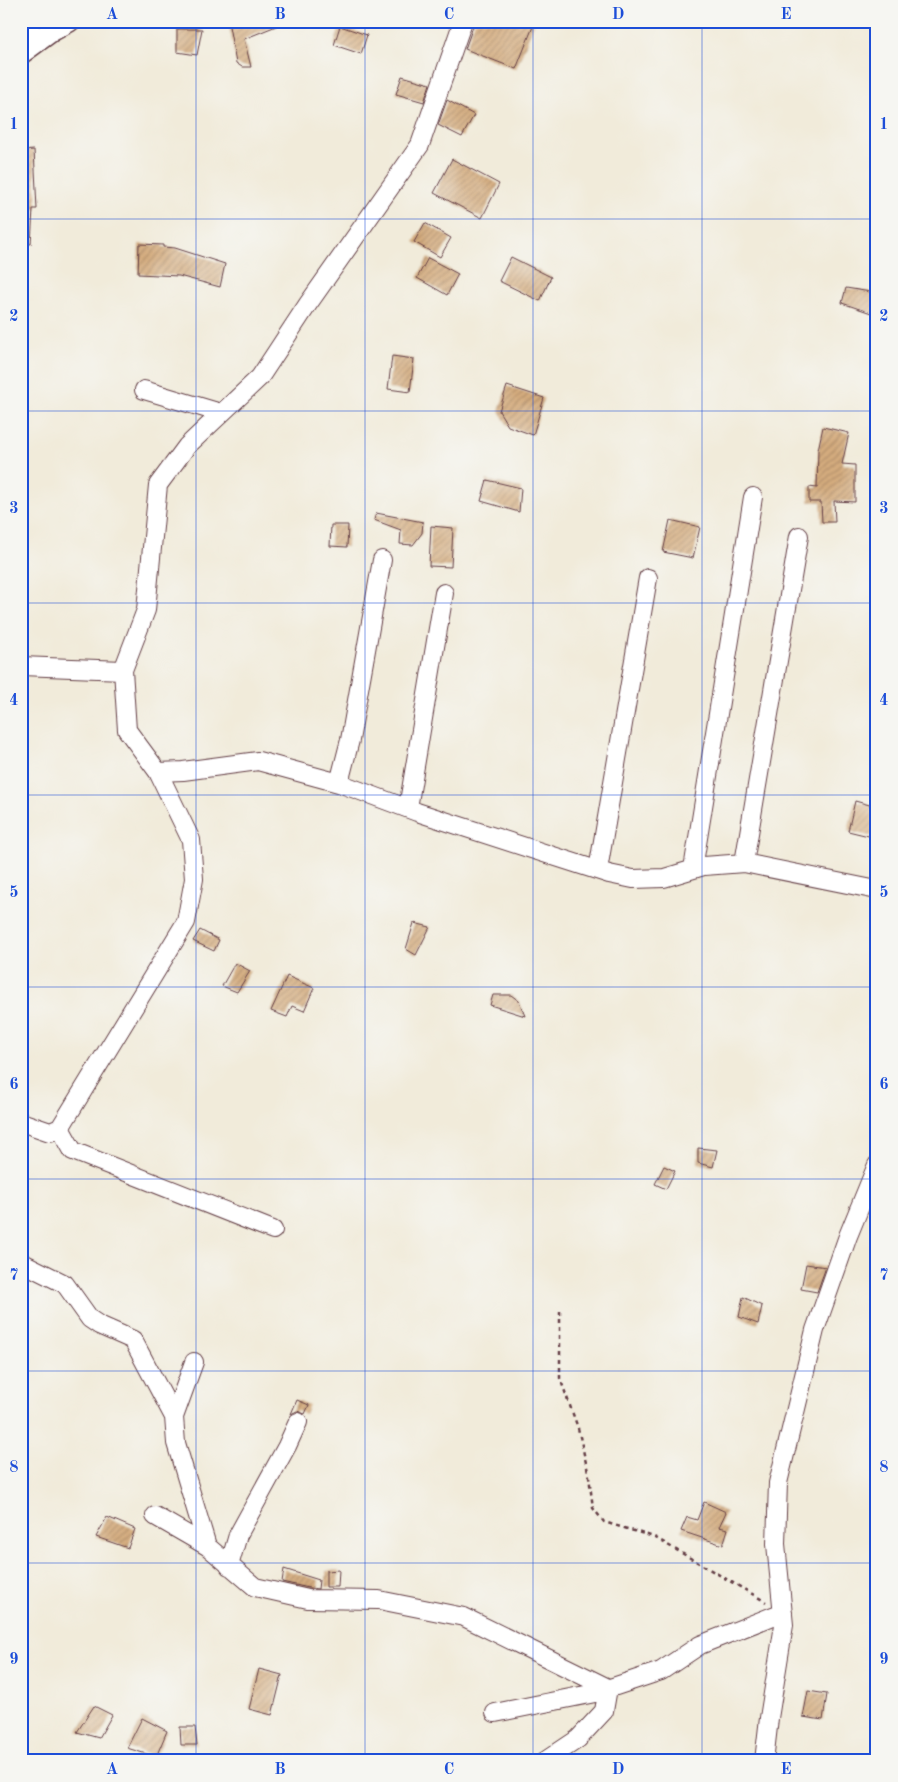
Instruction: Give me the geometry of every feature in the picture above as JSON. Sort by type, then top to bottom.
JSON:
[{"type":"street","points":[[21,27],[30,21]]},
{"type":"street","points":[[21,53],[51,31],[69,21]]},
{"type":"street","points":[[21,1122],[50,1132],[60,1128],[186,922],[194,879],[191,840],[158,772],[127,730],[123,670],[146,610],[158,485],[187,446],[260,377],[314,296],[420,145],[463,21]]},
{"type":"street","points":[[144,390],[221,413]]},
{"type":"street","points":[[694,869],[753,497]]},
{"type":"street","points":[[744,863],[798,536]]},
{"type":"street","points":[[339,783],[350,740],[382,560]]},
{"type":"street","points":[[598,870],[648,578]]},
{"type":"street","points":[[408,808],[444,593]]},
{"type":"street","points":[[21,666],[123,670]]},
{"type":"street","points":[[158,772],[183,771],[258,761],[339,783],[408,808],[598,870],[633,879],[664,878],[704,866],[744,863],[877,890]]},
{"type":"street","points":[[60,1128],[73,1151],[273,1230]]},
{"type":"street","points":[[764,1761],[784,1625],[776,1544],[778,1483],[815,1330],[848,1236],[877,1165]]},
{"type":"street","points":[[21,1262],[66,1284],[90,1319],[133,1340],[174,1417],[176,1443],[207,1546]]},
{"type":"street","points":[[174,1417],[194,1362]]},
{"type":"street","points":[[229,1566],[238,1535],[287,1446],[298,1422]]},
{"type":"street","points":[[155,1516],[207,1546],[254,1587],[308,1599],[379,1600],[464,1617],[608,1688]]},
{"type":"street","points":[[495,1713],[595,1693],[661,1671],[700,1645],[783,1612]]},
{"type":"street","points":[[544,1761],[578,1739],[604,1711],[608,1688]]},
{"type":"path","points":[[560,1311],[560,1378],[578,1428],[589,1476],[593,1508],[604,1522],[654,1537],[783,1612]]},
{"type":"building","points":[[228,21],[286,22],[244,39],[251,67],[242,67],[236,63]]},
{"type":"building","points":[[475,21],[527,21],[534,24],[516,69],[465,49]]},
{"type":"building","points":[[340,26],[367,35],[361,54],[334,45]]},
{"type":"building","points":[[177,29],[202,29],[197,55],[177,52]]},
{"type":"building","points":[[402,76],[430,84],[424,102],[396,94]]},
{"type":"building","points":[[447,100],[474,115],[462,137],[438,125]]},
{"type":"building","points":[[34,150],[37,209],[33,209],[31,244],[21,243],[21,151]]},
{"type":"building","points":[[452,159],[499,184],[482,218],[434,193]]},
{"type":"building","points":[[425,223],[451,238],[440,257],[414,242]]},
{"type":"building","points":[[139,244],[163,245],[163,247],[175,248],[225,264],[220,287],[179,276],[138,274]]},
{"type":"building","points":[[511,257],[551,277],[540,301],[499,281]]},
{"type":"building","points":[[428,258],[458,274],[447,295],[417,278]]},
{"type":"building","points":[[846,288],[877,293],[877,315],[842,303]]},
{"type":"building","points":[[392,356],[414,359],[410,392],[388,389]]},
{"type":"building","points":[[507,386],[544,398],[533,435],[508,426],[499,411]]},
{"type":"building","points":[[823,427],[849,433],[842,464],[855,465],[855,502],[834,501],[835,522],[822,522],[821,502],[809,502],[809,487],[817,488],[818,450]]},
{"type":"building","points":[[487,480],[521,488],[519,512],[481,501]]},
{"type":"building","points":[[376,513],[423,522],[422,533],[413,545],[400,544],[401,530],[374,520]]},
{"type":"building","points":[[670,520],[700,527],[693,558],[663,552]]},
{"type":"building","points":[[331,525],[348,525],[347,547],[330,546]]},
{"type":"building","points":[[431,526],[453,528],[451,567],[429,566]]},
{"type":"building","points":[[855,801],[877,807],[877,838],[848,831]]},
{"type":"building","points":[[414,923],[430,927],[416,955],[406,949]]},
{"type":"building","points":[[200,930],[219,940],[214,951],[193,941]]},
{"type":"building","points":[[235,963],[250,971],[237,992],[222,986]]},
{"type":"building","points":[[287,976],[314,988],[304,1011],[292,1006],[287,1017],[271,1011]]},
{"type":"building","points":[[493,995],[511,995],[519,1001],[525,1016],[490,1005]]},
{"type":"building","points":[[698,1148],[717,1150],[713,1167],[698,1163]]},
{"type":"building","points":[[664,1166],[675,1171],[666,1189],[655,1184]]},
{"type":"building","points":[[806,1264],[826,1267],[817,1292],[801,1289]]},
{"type":"building","points":[[743,1297],[762,1306],[758,1324],[739,1317]]},
{"type":"building","points":[[297,1400],[309,1405],[305,1414],[297,1411],[291,1414]]},
{"type":"building","points":[[704,1502],[726,1512],[719,1527],[728,1529],[723,1545],[681,1531],[687,1517],[697,1520]]},
{"type":"building","points":[[107,1517],[135,1529],[128,1548],[96,1537]]},
{"type":"building","points":[[284,1569],[319,1580],[318,1589],[282,1582]]},
{"type":"building","points":[[339,1570],[338,1587],[326,1587],[326,1571]]},
{"type":"building","points":[[259,1669],[282,1675],[272,1715],[249,1709]]},
{"type":"building","points":[[808,1691],[827,1694],[823,1720],[803,1717]]},
{"type":"building","points":[[94,1706],[112,1715],[99,1738],[77,1732]]},
{"type":"building","points":[[142,1718],[167,1731],[156,1757],[127,1748]]},
{"type":"building","points":[[180,1727],[195,1727],[197,1745],[181,1745]]}]
